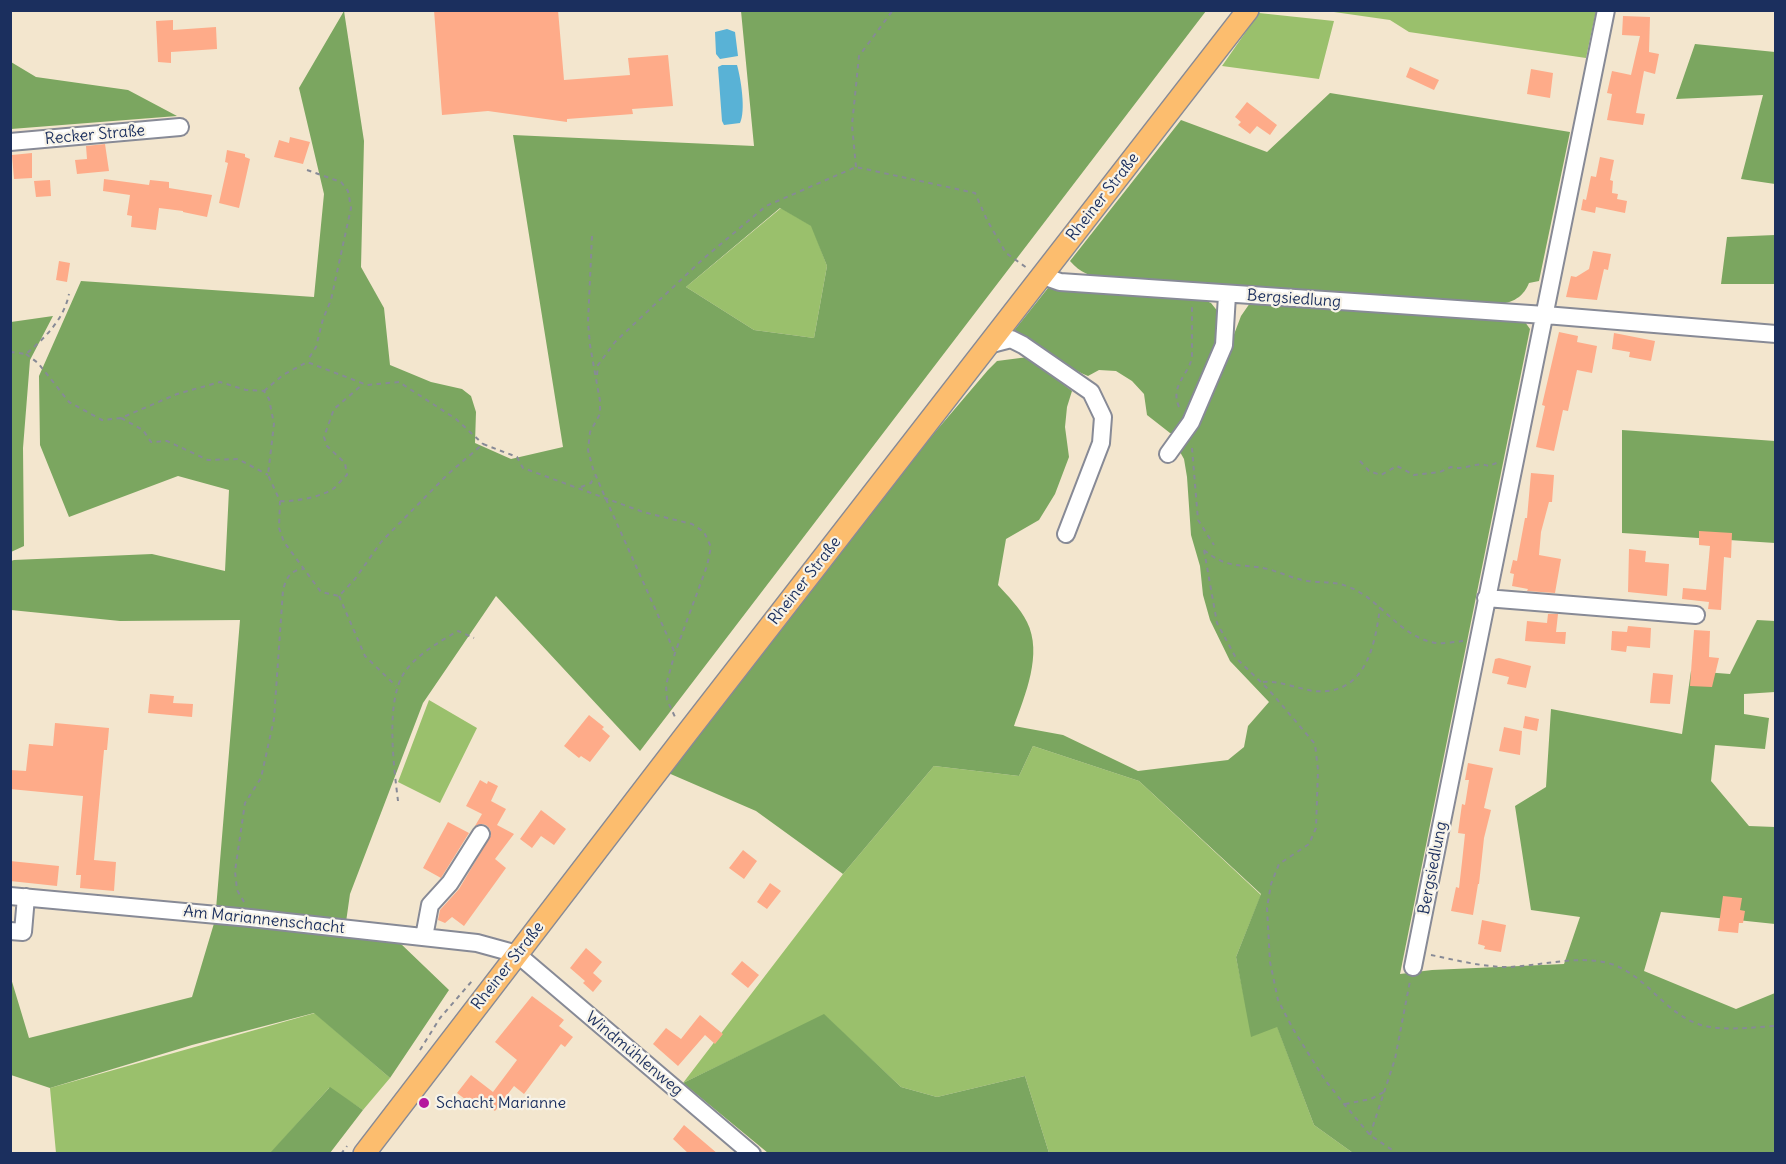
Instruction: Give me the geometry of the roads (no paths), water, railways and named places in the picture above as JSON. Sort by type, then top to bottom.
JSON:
[{"type":"main road","name":"Rheiner Straße","points":[[364,1154],[687,733],[1248,10]]},
{"type":"street","name":"Bergsiedlung","points":[[1414,960],[1606,10]]},
{"type":"street","name":"Recker Straße","points":[[10,142],[180,127]]},
{"type":"street","name":"Bergsiedlung","points":[[1043,276],[1060,282],[1545,315],[1776,334]]},
{"type":"street","points":[[1168,454],[1191,422],[1224,345],[1227,295]]},
{"type":"street","points":[[988,345],[1011,339],[1023,345],[1091,392],[1103,417],[1101,443],[1066,534]]},
{"type":"street","points":[[1486,598],[1696,615]]},
{"type":"street","points":[[424,937],[430,905],[450,883],[481,834]]},
{"type":"street","points":[[10,931],[23,932],[18,897]]},
{"type":"street","name":"Am Mariannenschacht","points":[[18,897],[250,918],[477,943],[517,954]]},
{"type":"street","name":"Windmühlenweg","points":[[517,954],[752,1154]]},
{"type":"water","points":[[727,29],[735,32],[738,56],[720,59],[716,54],[715,32]]},
{"type":"water","points":[[737,65],[743,103],[740,123],[724,125],[722,121],[718,67]]},
{"type":"place","name":"Schacht Marianne","points":[[424,1103]]}]
